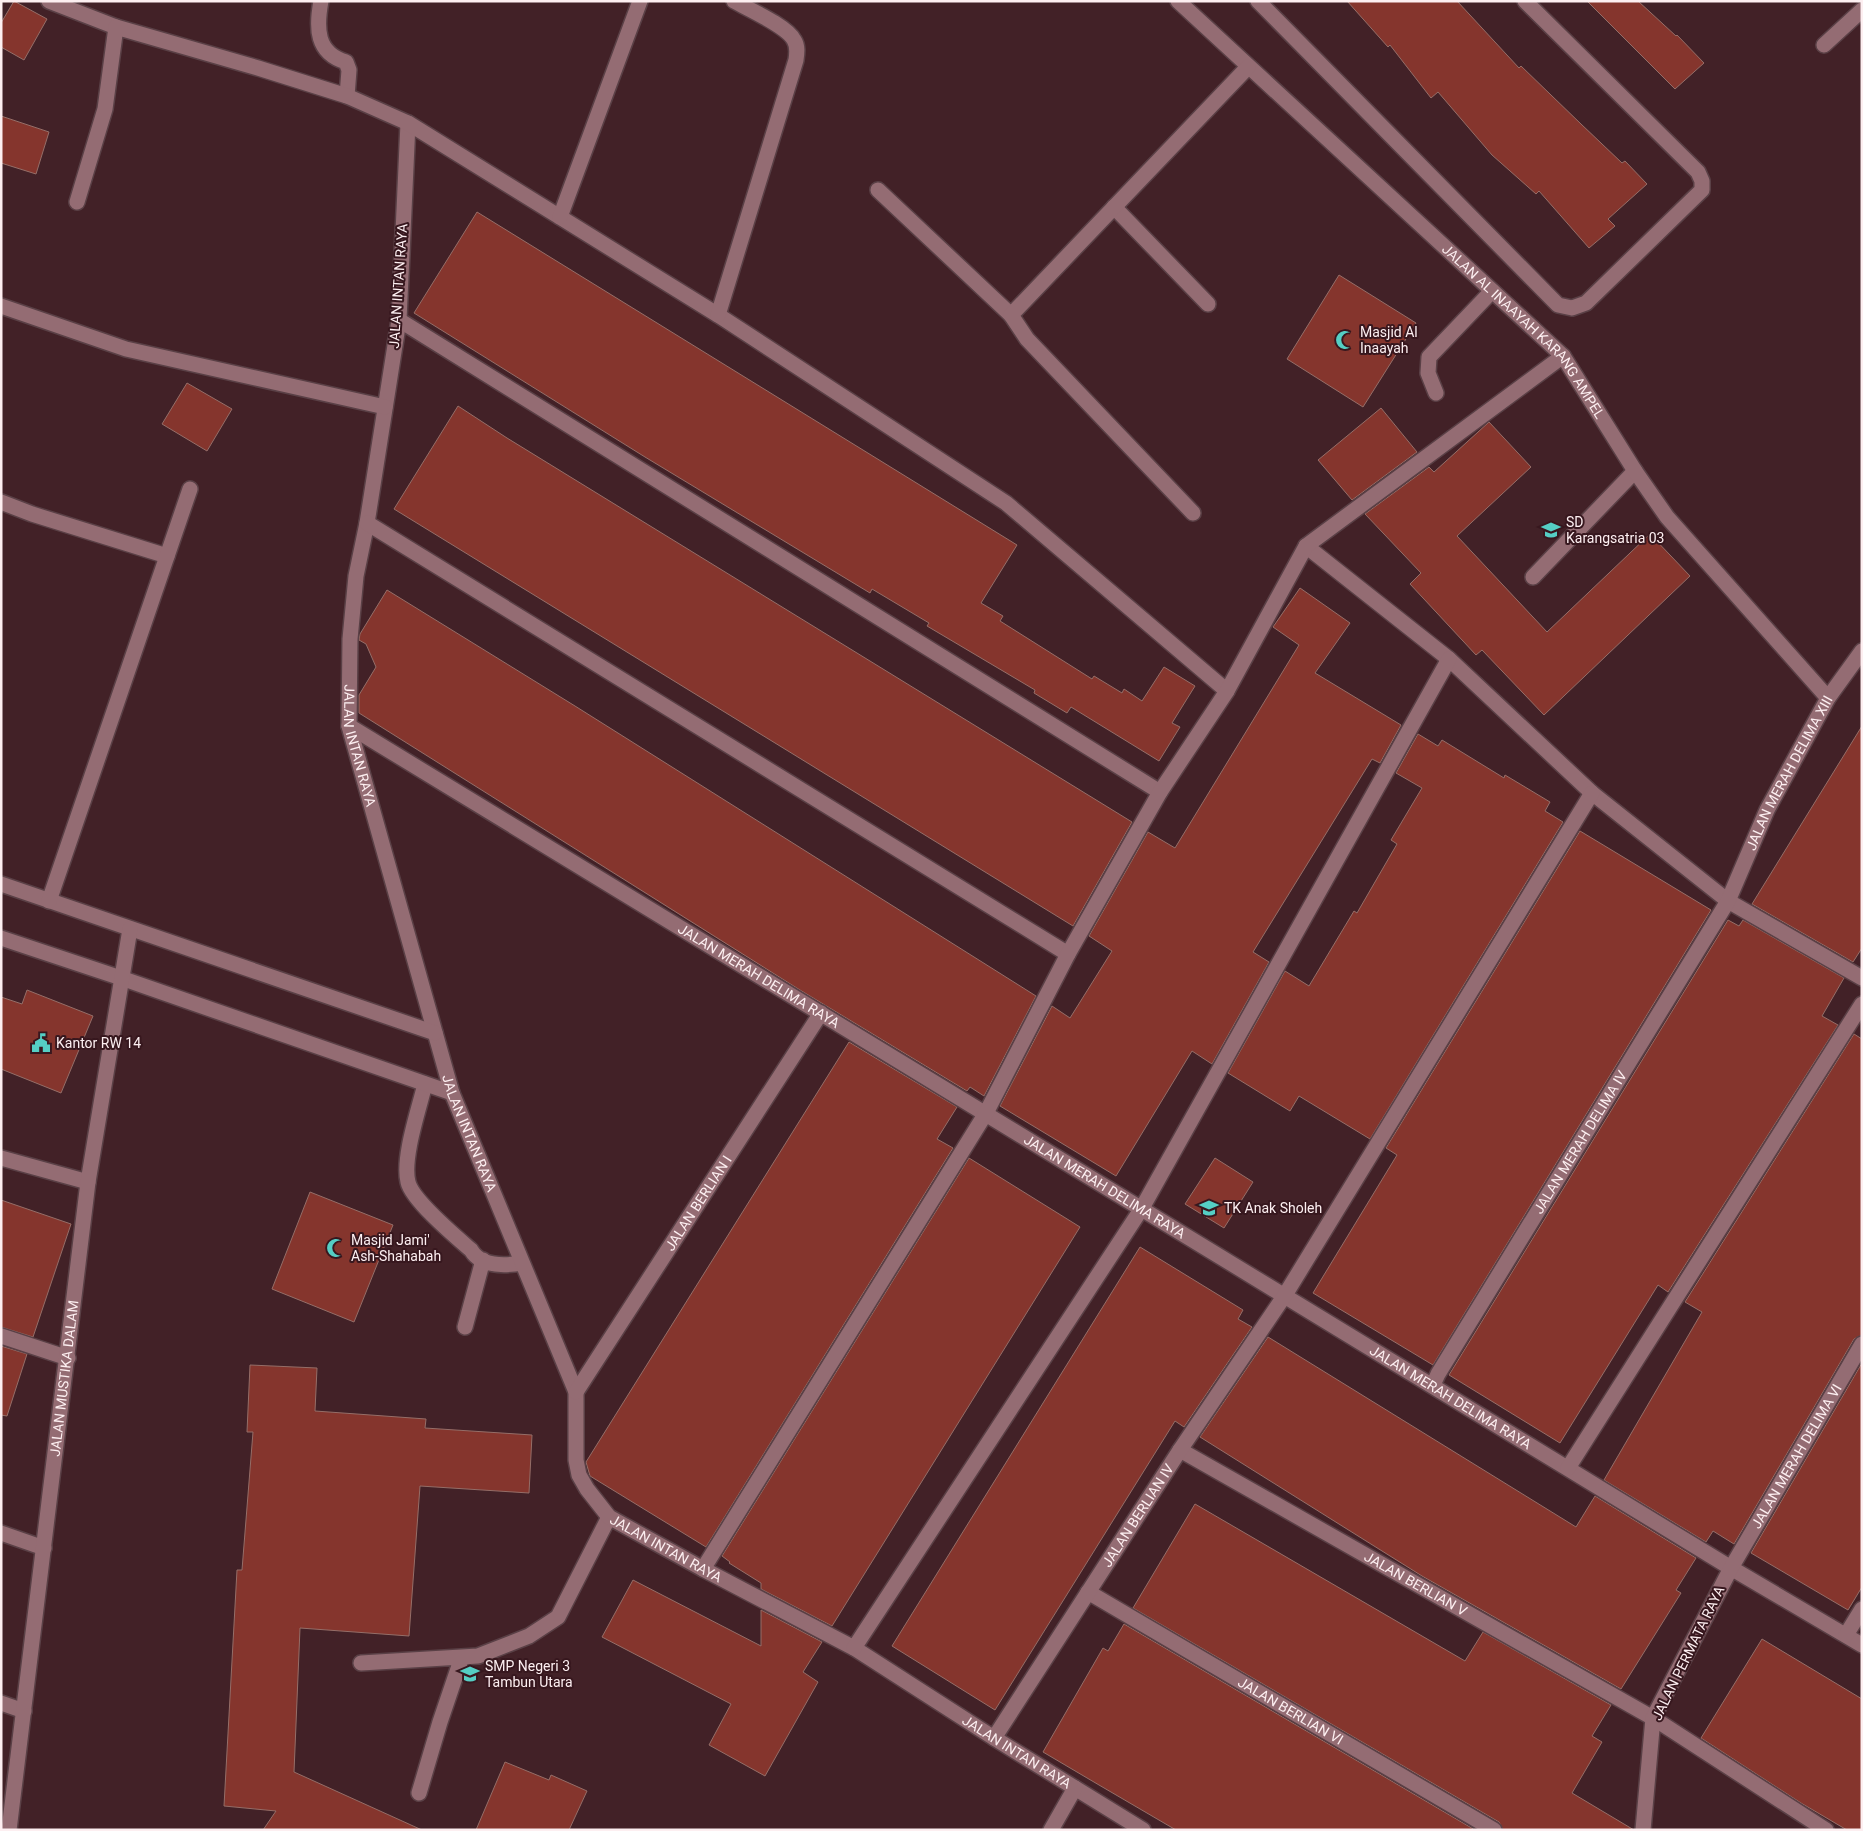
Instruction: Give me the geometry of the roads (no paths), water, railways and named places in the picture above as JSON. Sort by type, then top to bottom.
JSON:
[{"type":"street","points":[[49,1],[116,27],[347,96],[408,123],[718,315],[1006,503],[1227,691]]},
{"type":"street","points":[[321,1],[318,20],[322,45],[334,58],[346,62],[349,70],[347,96]]},
{"type":"street","points":[[560,217],[640,1]]},
{"type":"street","points":[[718,315],[796,60],[797,48],[794,40],[786,31],[734,1]]},
{"type":"street","name":"JALAN AL INAAYAH KARANG AMPEL","points":[[1178,1],[1563,356],[1635,471],[1667,517],[1828,698]]},
{"type":"street","points":[[1258,1],[1558,305],[1572,308],[1586,303],[1696,197],[1702,190],[1702,181],[1698,172],[1525,1]]},
{"type":"street","points":[[1824,44],[1862,10]]},
{"type":"street","points":[[76,202],[105,109],[116,27]]},
{"type":"street","points":[[1011,315],[1248,67]]},
{"type":"street","name":"JALAN INTAN RAYA","points":[[408,123],[398,320],[367,523],[356,576],[351,630],[349,726],[452,1093],[576,1392],[576,1460],[579,1476],[609,1517],[703,1570],[854,1648],[994,1738],[1143,1830]]},
{"type":"street","points":[[878,190],[1011,315],[1027,339],[1193,513]]},
{"type":"street","points":[[1114,207],[1208,304]]},
{"type":"street","points":[[1436,393],[1428,373],[1429,358],[1492,291]]},
{"type":"street","points":[[1,306],[126,349],[385,407]]},
{"type":"street","points":[[398,320],[1160,792]]},
{"type":"street","points":[[703,1570],[986,1113],[1068,954],[1160,792],[1227,691],[1306,546],[1563,356]]},
{"type":"street","points":[[1533,577],[1635,471]]},
{"type":"street","points":[[49,901],[190,489]]},
{"type":"street","points":[[1,502],[32,514],[167,556]]},
{"type":"street","points":[[367,523],[1068,954]]},
{"type":"street","points":[[1306,546],[1448,659],[1592,794],[1728,901],[1862,978]]},
{"type":"street","name":"JALAN MERAH DELIMA XIII","points":[[1728,901],[1767,810],[1828,698],[1862,651]]},
{"type":"street","points":[[854,1648],[1142,1208],[1448,659]]},
{"type":"street","name":"JALAN MERAH DELIMA RAYA","points":[[349,726],[1731,1568],[1862,1645]]},
{"type":"street","name":"JALAN BERLIAN IV","points":[[994,1738],[1180,1450],[1285,1295],[1592,794]]},
{"type":"street","points":[[1,884],[434,1033]]},
{"type":"street","name":"JALAN MERAH DELIMA IV","points":[[1433,1385],[1728,901]]},
{"type":"street","name":"JALAN MUSTIKA DALAM","points":[[9,1830],[88,1182],[130,929]]},
{"type":"street","points":[[1,938],[452,1093]]},
{"type":"street","points":[[1568,1468],[1862,1004]]},
{"type":"street","name":"JALAN BERLIAN I","points":[[576,1392],[821,1013]]},
{"type":"street","points":[[425,1084],[407,1161],[408,1183],[419,1200],[475,1257],[492,1264],[522,1264]]},
{"type":"street","points":[[1,1158],[88,1182]]},
{"type":"street","points":[[465,1327],[483,1260]]},
{"type":"street","points":[[1,1336],[68,1358]]},
{"type":"street","name":"JALAN MERAH DELIMA VI","points":[[1731,1568],[1862,1344]]},
{"type":"street","name":"JALAN BERLIAN V","points":[[1180,1450],[1653,1718],[1826,1830]]},
{"type":"street","points":[[361,1663],[478,1656],[529,1636],[558,1618],[609,1517]]},
{"type":"street","points":[[1,1533],[44,1548]]},
{"type":"street","name":"JALAN PERMATA RAYA","points":[[1642,1830],[1653,1718],[1731,1568]]},
{"type":"street","name":"JALAN BERLIAN VI","points":[[1088,1592],[1494,1830]]},
{"type":"street","points":[[1846,1635],[1862,1609]]},
{"type":"street","points":[[419,1794],[462,1656]]},
{"type":"street","points":[[1,1704],[24,1712]]},
{"type":"street","points":[[1051,1830],[1075,1788]]},
{"type":"place","name":"Masjid Al Inaayah","points":[[1345,340]]},
{"type":"place","name":"SD Karangsatria 03","points":[[1551,530]]},
{"type":"place","name":"Kantor RW 14","points":[[41,1043]]},
{"type":"place","name":"TK Anak Sholeh","points":[[1209,1208]]},
{"type":"place","name":"Masjid Jami' Ash-Shahabah","points":[[336,1248]]},
{"type":"place","name":"SMP Negeri 3 Tambun Utara","points":[[470,1674]]}]
